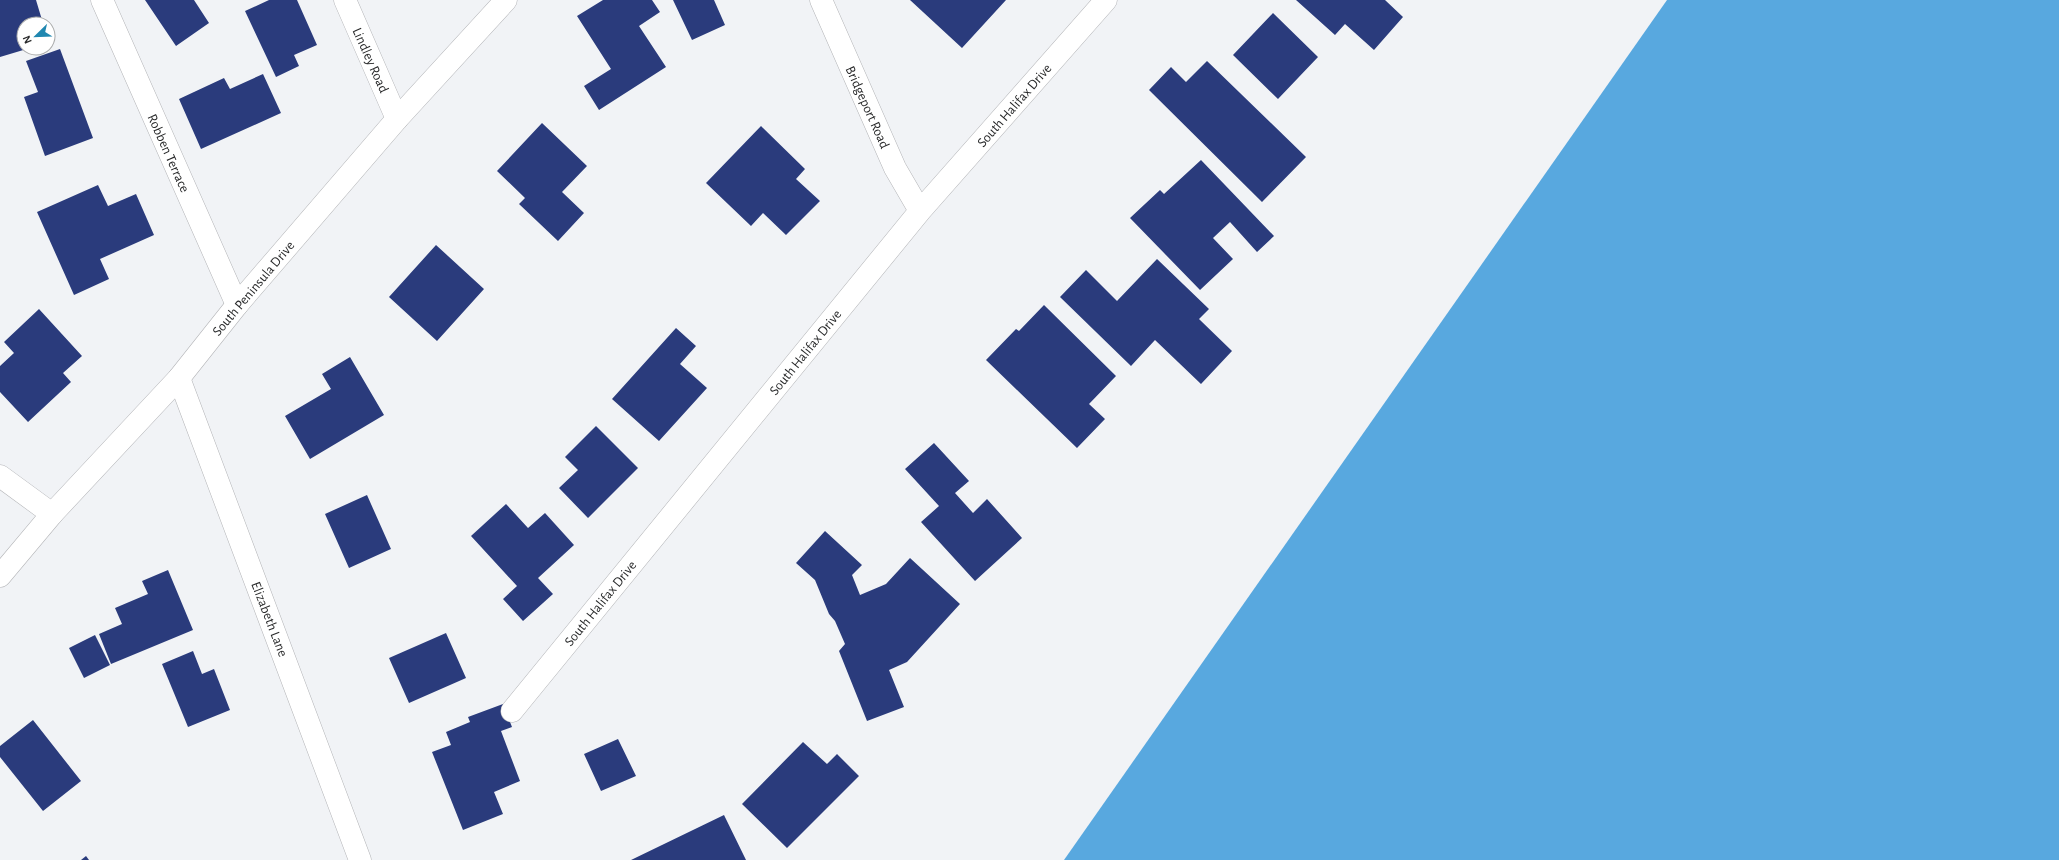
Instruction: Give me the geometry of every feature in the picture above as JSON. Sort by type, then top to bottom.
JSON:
[{"type":"street","name":"Robben Terrace","points":[[102,0],[237,305]]},
{"type":"street","name":"Lindley Road","points":[[345,0],[397,119]]},
{"type":"street","name":"South Peninsula Drive","points":[[0,576],[52,514],[179,378],[237,305],[397,119],[506,0]]},
{"type":"street","name":"Bridgeport Road","points":[[821,0],[894,168],[920,211]]},
{"type":"street","name":"South Halifax Drive","points":[[512,711],[920,211],[1106,0]]},
{"type":"street","name":"Elizabeth Lane","points":[[179,378],[360,860]]},
{"type":"street","points":[[0,476],[52,514]]},
{"type":"water","points":[[1667,0],[2059,0],[2059,860],[1064,860]]},
{"type":"building","points":[[0,0],[36,0],[41,16],[16,16],[16,52],[0,57]]},
{"type":"building","points":[[145,0],[194,0],[209,23],[176,46]]},
{"type":"building","points":[[269,0],[297,0],[317,45],[294,55],[299,66],[276,77],[245,11]]},
{"type":"building","points":[[603,0],[652,0],[660,12],[639,26],[666,67],[599,110],[584,86],[611,69],[577,16]]},
{"type":"building","points":[[673,0],[714,0],[725,25],[692,40]]},
{"type":"building","points":[[910,0],[1006,0],[962,48]]},
{"type":"building","points":[[1296,0],[1385,0],[1403,17],[1374,50],[1345,24],[1335,35]]},
{"type":"building","points":[[1273,13],[1318,57],[1278,99],[1233,55]]},
{"type":"building","points":[[60,49],[93,138],[45,156],[24,97],[38,92],[26,61],[40,56],[56,56],[56,50]]},
{"type":"building","points":[[1207,61],[1306,157],[1262,202],[1149,90],[1171,67],[1186,82]]},
{"type":"building","points":[[263,74],[281,113],[201,149],[179,99],[224,78],[230,89]]},
{"type":"building","points":[[542,123],[587,166],[562,192],[584,213],[558,241],[519,204],[525,198],[497,171]]},
{"type":"building","points":[[761,126],[805,169],[796,179],[820,201],[786,235],[763,213],[751,226],[706,183]]},
{"type":"building","points":[[1201,160],[1274,236],[1257,252],[1230,222],[1213,238],[1233,259],[1200,290],[1130,218],[1160,190],[1164,194]]},
{"type":"building","points":[[98,185],[108,206],[136,194],[154,235],[100,259],[109,279],[74,295],[37,212]]},
{"type":"building","points":[[436,245],[484,289],[437,341],[389,297]]},
{"type":"building","points":[[1157,259],[1209,309],[1199,319],[1232,351],[1201,384],[1155,340],[1131,366],[1060,297],[1086,270],[1117,301]]},
{"type":"building","points":[[1044,305],[1116,376],[1089,404],[1105,419],[1077,448],[986,360],[1016,329],[1019,331]]},
{"type":"building","points":[[39,309],[82,356],[63,373],[71,382],[28,422],[0,392],[0,366],[14,353],[4,342]]},
{"type":"building","points":[[676,328],[696,346],[680,364],[707,388],[659,441],[612,399]]},
{"type":"building","points":[[350,357],[384,415],[310,459],[285,416],[331,389],[322,374]]},
{"type":"building","points":[[596,426],[638,468],[588,518],[559,488],[578,470],[565,457]]},
{"type":"building","points":[[934,443],[969,481],[955,493],[973,513],[987,499],[1022,538],[975,581],[921,522],[939,506],[905,469]]},
{"type":"building","points":[[367,495],[391,549],[349,568],[325,514]]},
{"type":"building","points":[[506,504],[528,528],[545,513],[574,545],[538,578],[553,594],[523,621],[503,599],[517,586],[471,536]]},
{"type":"building","points":[[825,531],[862,565],[852,575],[860,595],[886,584],[910,558],[960,604],[907,662],[889,670],[904,707],[867,721],[839,651],[845,644],[835,621],[829,614],[815,580],[796,563]]},
{"type":"building","points":[[168,570],[193,630],[111,664],[99,634],[122,624],[115,608],[148,594],[142,581]]},
{"type":"building","points":[[446,633],[466,678],[409,703],[389,658]]},
{"type":"building","points":[[95,635],[110,665],[84,678],[69,648]]},
{"type":"building","points":[[193,651],[202,674],[214,669],[230,710],[188,727],[162,664]]},
{"type":"building","points":[[503,704],[512,727],[501,731],[520,781],[494,792],[503,814],[463,830],[432,752],[451,745],[446,732],[470,722],[468,717]]},
{"type":"building","points":[[33,720],[81,781],[43,811],[0,757],[0,746]]},
{"type":"building","points":[[618,739],[636,776],[601,791],[584,754]]},
{"type":"building","points":[[803,742],[827,764],[837,754],[859,776],[787,848],[742,804]]},
{"type":"building","points":[[724,815],[746,860],[631,860]]},
{"type":"building","points":[[86,856],[89,860],[81,860]]}]
